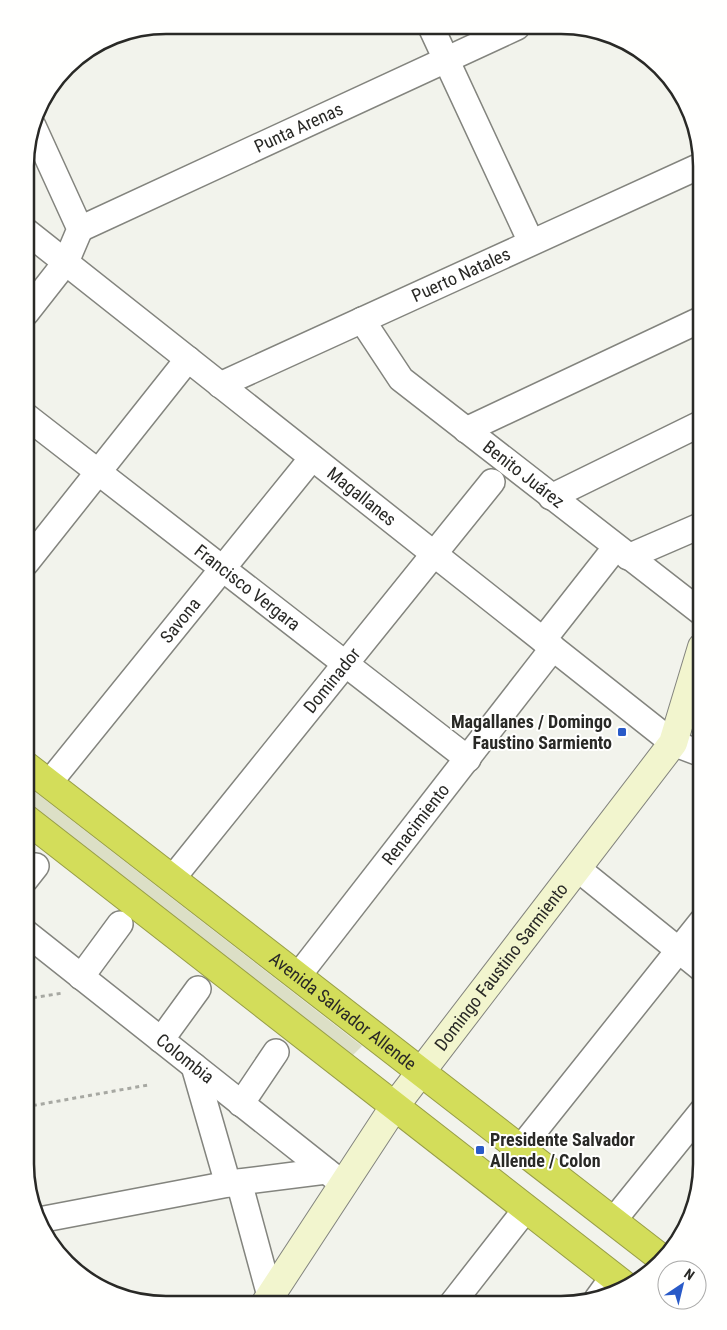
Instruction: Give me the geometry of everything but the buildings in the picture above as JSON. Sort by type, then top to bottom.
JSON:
[{"type":"highway","name":"Avenida Salvador Allende","points":[[34,772],[657,1255]]},
{"type":"highway","points":[[34,825],[619,1281]]},
{"type":"main road","name":"Domingo Faustino Sarmiento","points":[[269,1296],[335,1177],[422,1072],[673,743],[693,702]]},
{"type":"street","points":[[434,34],[532,242]]},
{"type":"street","name":"Punta Arenas","points":[[80,229],[503,34]]},
{"type":"street","points":[[34,303],[66,262],[80,229],[37,136]]},
{"type":"street","name":"Puerto Natales","points":[[220,384],[693,169]]},
{"type":"street","name":"Magallanes","points":[[34,237],[673,743],[693,751]]},
{"type":"street","name":"Benito Juárez","points":[[362,320],[401,379],[693,606]]},
{"type":"street","points":[[466,430],[693,323]]},
{"type":"street","points":[[34,553],[188,359]]},
{"type":"street","name":"Francisco Vergara","points":[[34,422],[468,759]]},
{"type":"street","points":[[551,497],[693,427]]},
{"type":"street","name":"Savona","points":[[49,784],[312,458]]},
{"type":"street","name":"Dominador","points":[[172,879],[492,482]]},
{"type":"street","name":"Renacimiento","points":[[298,976],[468,759],[548,644],[622,552],[693,528]]},
{"type":"street","points":[[578,869],[693,962]]},
{"type":"street","points":[[72,985],[120,924]]},
{"type":"street","points":[[520,1149],[693,933]]},
{"type":"street","name":"Colombia","points":[[34,942],[72,985],[161,1040],[335,1177]]},
{"type":"street","points":[[161,1040],[198,989]]},
{"type":"street","points":[[241,1104],[276,1052]]},
{"type":"street","points":[[194,1066],[233,1183],[266,1296]]},
{"type":"street","points":[[613,1221],[693,1122]]},
{"type":"street","points":[[45,1219],[233,1183],[335,1177]]},
{"type":"street","points":[[458,1296],[526,1209]]},
{"type":"path","points":[[34,996],[72,985]]},
{"type":"path","points":[[34,1105],[148,1084]]},
{"type":"green space","points":[[34,791],[362,1046],[353,1055],[34,808]]},
{"type":"place","name":"Magallanes / Domingo Faustino Sarmiento","points":[[622,732]]},
{"type":"place","name":"Presidente Salvador Allende / Colon","points":[[480,1150]]}]
